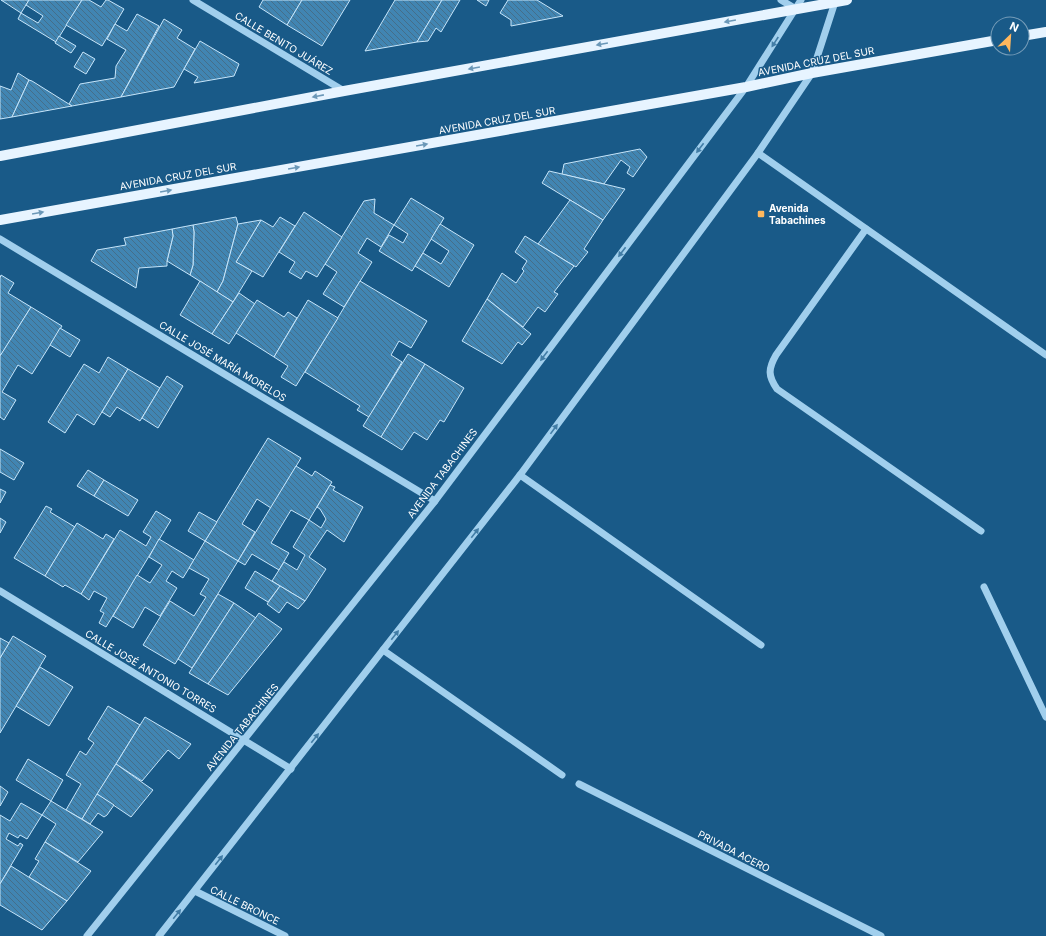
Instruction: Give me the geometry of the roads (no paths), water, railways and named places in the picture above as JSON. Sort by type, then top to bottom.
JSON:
[{"type":"main road","points":[[0,156],[344,91],[847,0]]},
{"type":"main road","points":[[1030,35],[1046,32]]},
{"type":"main road","name":"AVENIDA CRUZ DEL SUR","points":[[0,220],[746,88],[812,73],[990,41]]},
{"type":"street","name":"CALLE BENITO JUÁREZ","points":[[193,0],[344,91]]},
{"type":"street","points":[[781,0],[796,9]]},
{"type":"street","name":"AVENIDA TABACHINES","points":[[87,936],[435,501],[746,88],[801,0]]},
{"type":"street","points":[[159,936],[520,474],[758,153],[812,73],[835,1]]},
{"type":"street","points":[[758,153],[1046,355]]},
{"type":"street","points":[[866,229],[776,355],[771,364],[769,373],[772,381],[778,389],[981,531]]},
{"type":"street","name":"CALLE JOSÉ MARÍA MORELOS","points":[[0,239],[435,501]]},
{"type":"street","points":[[520,474],[761,645]]},
{"type":"street","points":[[984,587],[1046,717]]},
{"type":"street","name":"CALLE JOSÉ ANTONIO TORRES","points":[[0,591],[291,768]]},
{"type":"street","points":[[383,650],[562,775]]},
{"type":"street","name":"PRIVADA ACERO","points":[[579,784],[881,936]]},
{"type":"street","name":"CALLE BRONCE","points":[[195,891],[285,936]]},
{"type":"place","name":"Avenida Tabachines","points":[[761,214]]}]
